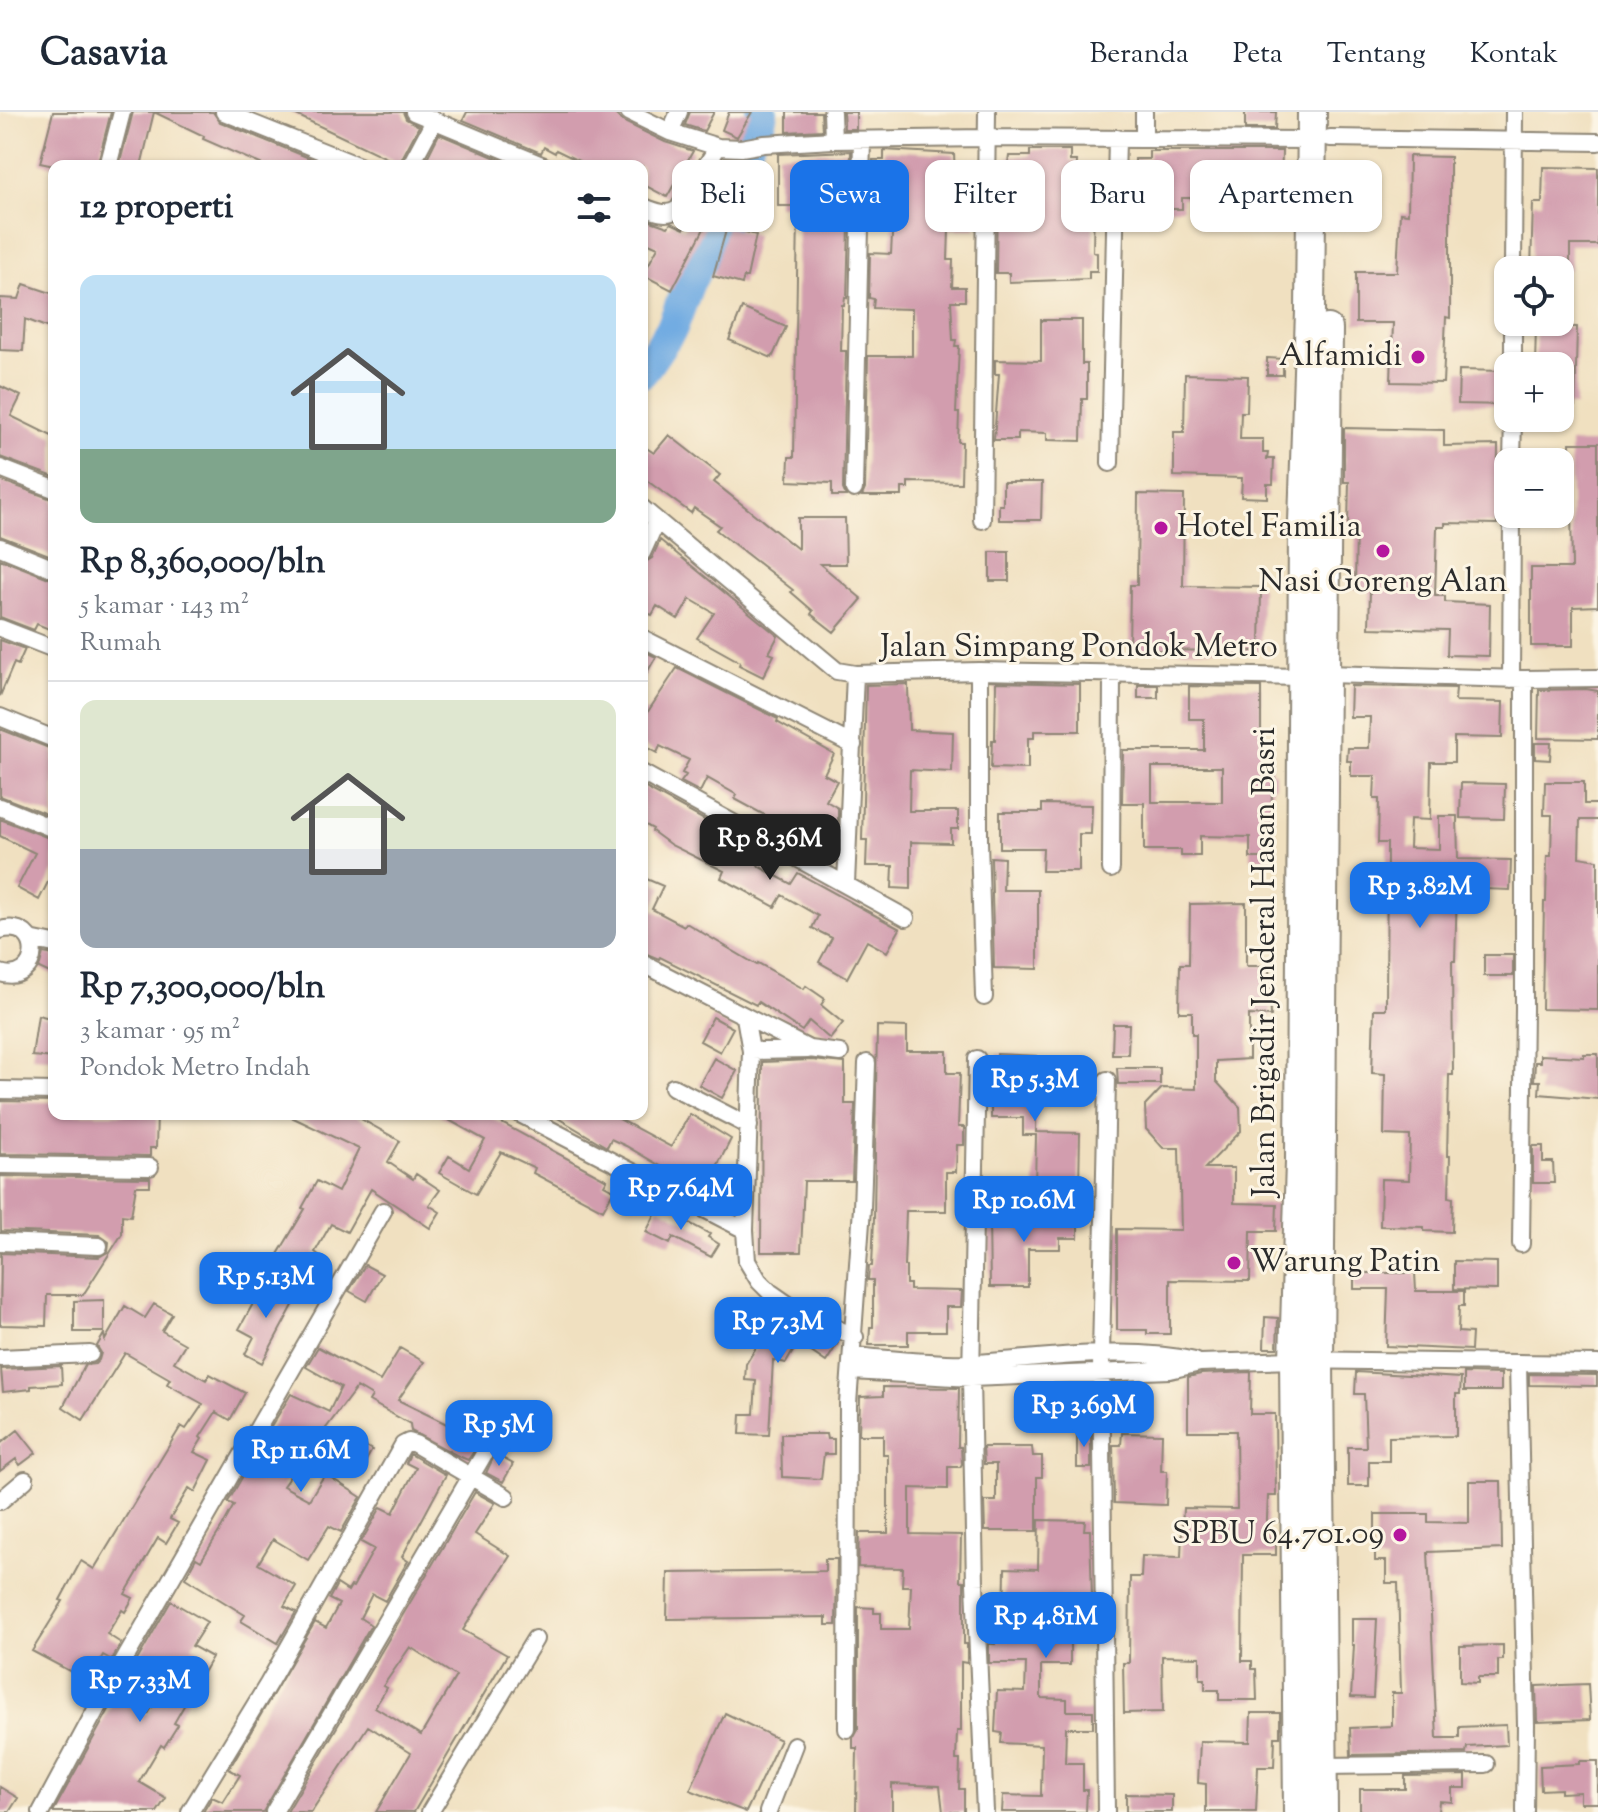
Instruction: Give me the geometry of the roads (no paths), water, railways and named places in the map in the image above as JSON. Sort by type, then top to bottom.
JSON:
[{"type":"highway","name":"Jalan Brigadir Jenderal Hasan Basri","points":[[1298,1812],[1313,914],[1313,676],[1321,126]]},
{"type":"highway","name":"Jalan Brigadir Jenderal Hasan Basri","points":[[1306,1361],[1323,1812]]},
{"type":"street","points":[[110,160],[122,112]]},
{"type":"street","points":[[224,112],[344,160]]},
{"type":"street","points":[[414,112],[529,160]]},
{"type":"street","points":[[629,112],[670,132],[718,147],[741,148],[833,140],[1144,138],[1321,126],[1514,140],[1598,142]]},
{"type":"street","points":[[670,132],[679,112]]},
{"type":"street","points":[[832,112],[833,140]]},
{"type":"street","points":[[982,520],[987,112]]},
{"type":"street","points":[[1144,112],[1144,138]]},
{"type":"street","points":[[1513,256],[1514,112]]},
{"type":"street","points":[[413,160],[434,121]]},
{"type":"street","points":[[1110,463],[1117,138]]},
{"type":"street","points":[[854,489],[862,140]]},
{"type":"street","points":[[648,208],[661,213],[672,213],[678,209],[718,147]]},
{"type":"street","points":[[0,468],[48,487]]},
{"type":"street","points":[[648,514],[837,671],[855,674],[846,884]]},
{"type":"street","points":[[648,540],[656,522]]},
{"type":"street","points":[[1513,528],[1524,1010],[1521,1244]]},
{"type":"street","points":[[0,547],[48,567]]},
{"type":"street","points":[[0,628],[48,647]]},
{"type":"street","points":[[648,641],[853,745]]},
{"type":"street","points":[[979,671],[979,841],[984,997]]},
{"type":"street","name":"Jalan Simpang Pondok Metro","points":[[855,674],[979,671],[1112,675],[1598,678]]},
{"type":"street","points":[[1111,869],[1112,675]]},
{"type":"street","points":[[0,717],[48,737]]},
{"type":"street","points":[[648,776],[906,918]]},
{"type":"street","points":[[0,807],[48,827]]},
{"type":"street","points":[[0,930],[17,929],[30,939],[48,943]]},
{"type":"street","points":[[0,973],[14,975],[27,968],[33,954],[30,939]]},
{"type":"street","points":[[648,966],[809,1049]]},
{"type":"street","points":[[745,1017],[751,1051],[745,1230],[747,1261],[770,1292],[793,1308],[855,1337]]},
{"type":"street","points":[[751,1051],[809,1049],[840,1053]]},
{"type":"street","points":[[977,1059],[971,1371],[975,1584],[985,1812]]},
{"type":"street","points":[[847,1729],[848,1404],[855,1337],[867,1063]]},
{"type":"street","points":[[1106,1812],[1102,1363],[1107,1080]]},
{"type":"street","points":[[673,1087],[749,1126]]},
{"type":"street","points":[[0,1090],[48,1091]]},
{"type":"street","points":[[532,1120],[745,1230]]},
{"type":"street","points":[[0,1165],[150,1167]]},
{"type":"street","points":[[41,1812],[99,1704],[383,1211]]},
{"type":"street","points":[[0,1242],[99,1246]]},
{"type":"street","points":[[0,1358],[90,1354]]},
{"type":"street","points":[[853,1364],[971,1371],[1173,1356],[1200,1363],[1598,1364]]},
{"type":"street","points":[[1518,1364],[1525,1812]]},
{"type":"street","points":[[190,1812],[268,1684],[403,1445],[409,1442],[415,1444],[506,1497]]},
{"type":"street","points":[[274,1812],[484,1454]]},
{"type":"street","points":[[0,1501],[25,1480]]},
{"type":"street","points":[[430,1812],[535,1639]]},
{"type":"street","points":[[768,1812],[794,1745]]},
{"type":"street","points":[[1322,1766],[1486,1764]]},
{"type":"waterway","points":[[648,363],[672,328],[689,282],[725,219],[750,136],[759,126],[762,112]]},
{"type":"place","name":"Alfamidi","points":[[1418,357]]},
{"type":"place","name":"Hotel Familia","points":[[1161,528]]},
{"type":"place","name":"Nasi Goreng Alan","points":[[1383,551]]},
{"type":"place","name":"Warung Patin","points":[[1234,1263]]},
{"type":"place","name":"SPBU 64.701.09","points":[[1400,1535]]}]
